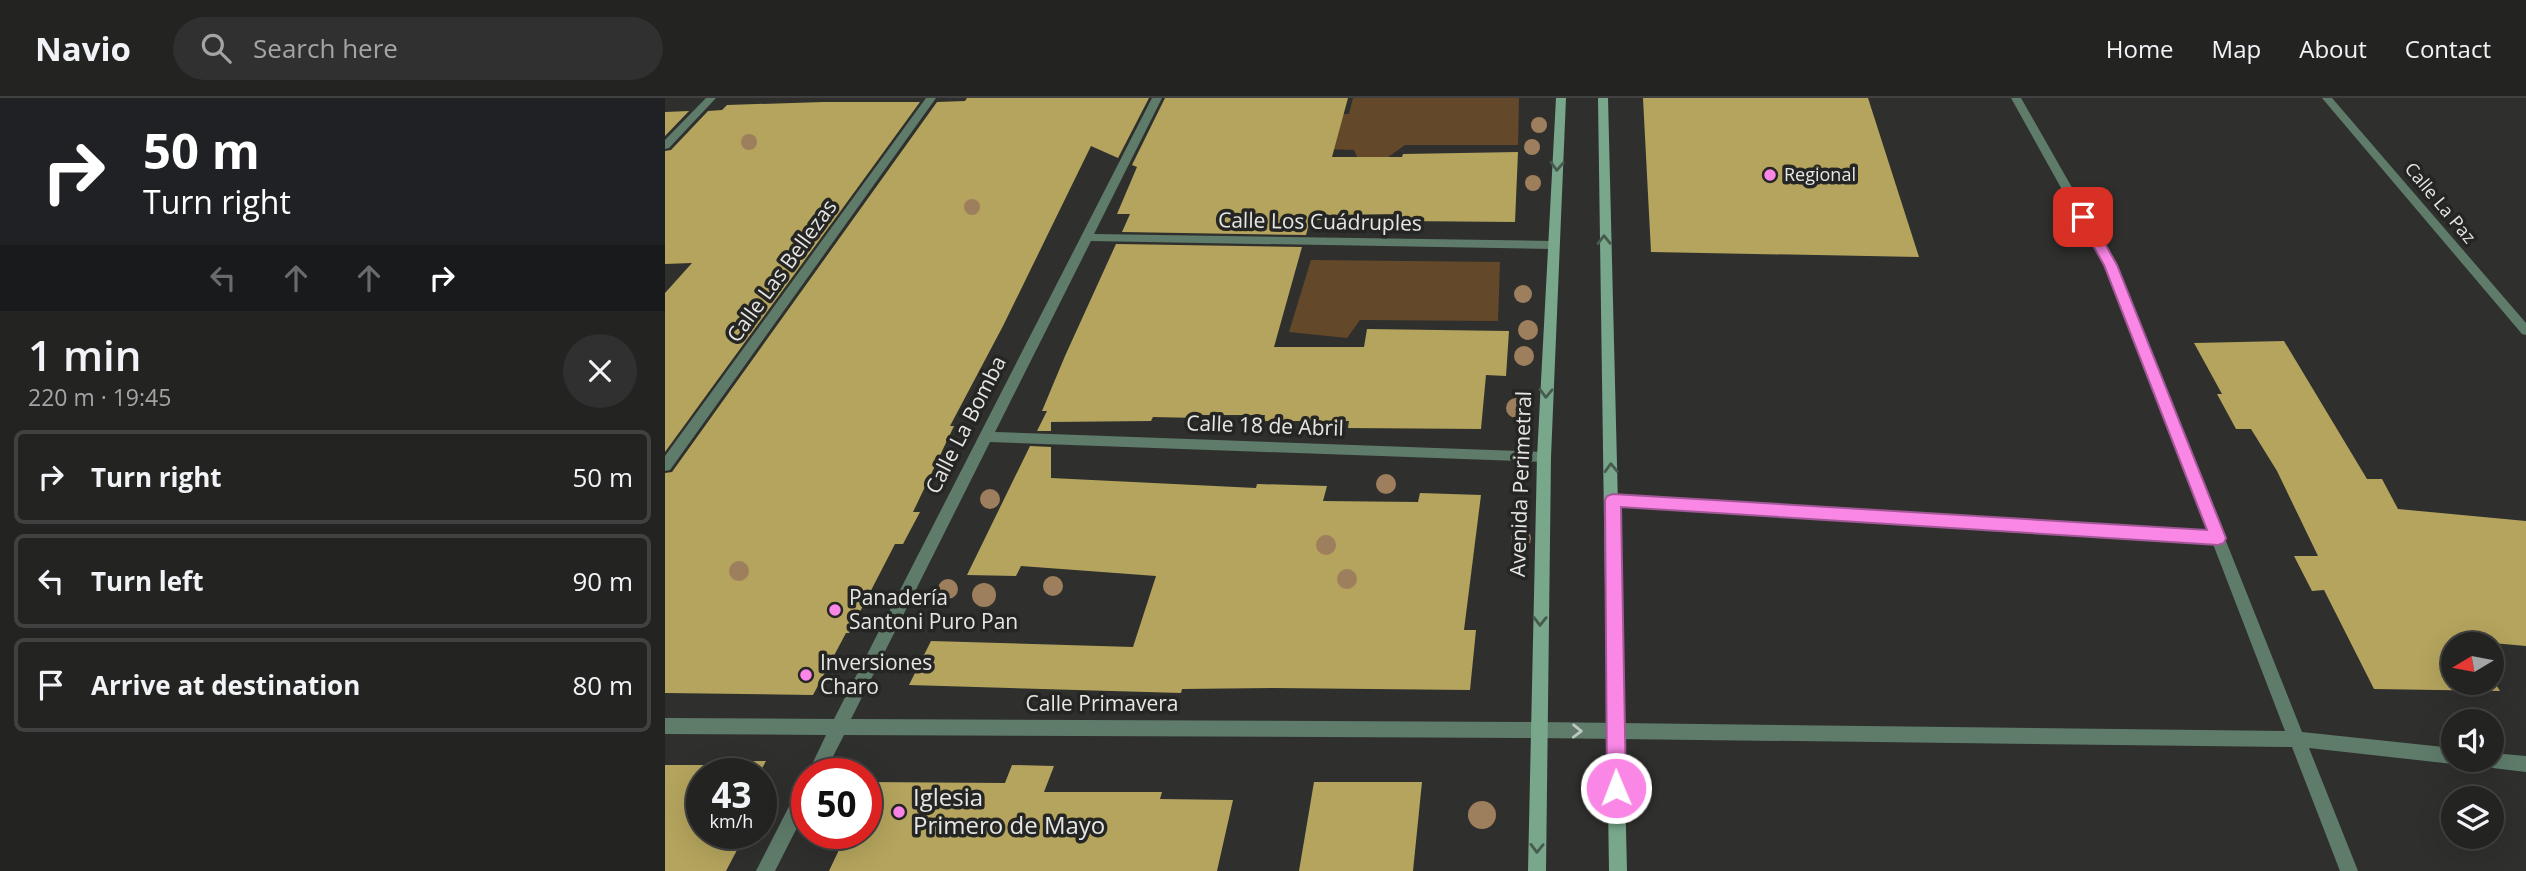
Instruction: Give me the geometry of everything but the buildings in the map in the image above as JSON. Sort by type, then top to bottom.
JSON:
[{"type":"main road","name":"Avenida Perimetral","points":[[1537,871],[1543,457],[1561,98]]},
{"type":"main road","points":[[1603,98],[1604,248],[1613,500],[1618,871]]},
{"type":"street","points":[[665,146],[711,98]]},
{"type":"street","name":"Calle Las Bellezas","points":[[665,466],[930,98]]},
{"type":"street","name":"Calle La Bomba","points":[[823,758],[1157,98]]},
{"type":"street","points":[[2016,98],[2110,265],[2349,871]]},
{"type":"street","name":"Calle La Paz","points":[[2327,98],[2526,331]]},
{"type":"street","name":"Calle Los Cuádruples","points":[[1087,237],[1552,245]]},
{"type":"street","name":"Calle 18 de Abril","points":[[985,437],[1543,457]]},
{"type":"street","points":[[1613,500],[2218,538]]},
{"type":"street","name":"Calle Primavera","points":[[665,726],[1538,730],[2297,739],[2441,755]]},
{"type":"street","points":[[2504,762],[2526,764]]},
{"type":"street","points":[[765,871],[791,820]]},
{"type":"shaded area","points":[[1353,98],[1519,98],[1518,145],[1405,145],[1384,160],[1358,159],[1354,150],[1229,145],[1166,115],[1349,114]]},
{"type":"shaded area","points":[[1311,260],[1500,262],[1498,321],[1360,320],[1347,338],[1289,332]]},
{"type":"place","name":"Regional","points":[[1770,175]]},
{"type":"place","name":"Panadería Santoni Puro Pan","points":[[835,610]]},
{"type":"place","name":"Inversiones Charo","points":[[806,675]]},
{"type":"place","name":"Iglesia Primero de Mayo","points":[[899,812]]},
{"type":"route","points":[[1616,788],[1613,500],[2218,538],[2110,265],[2083,217]]}]
